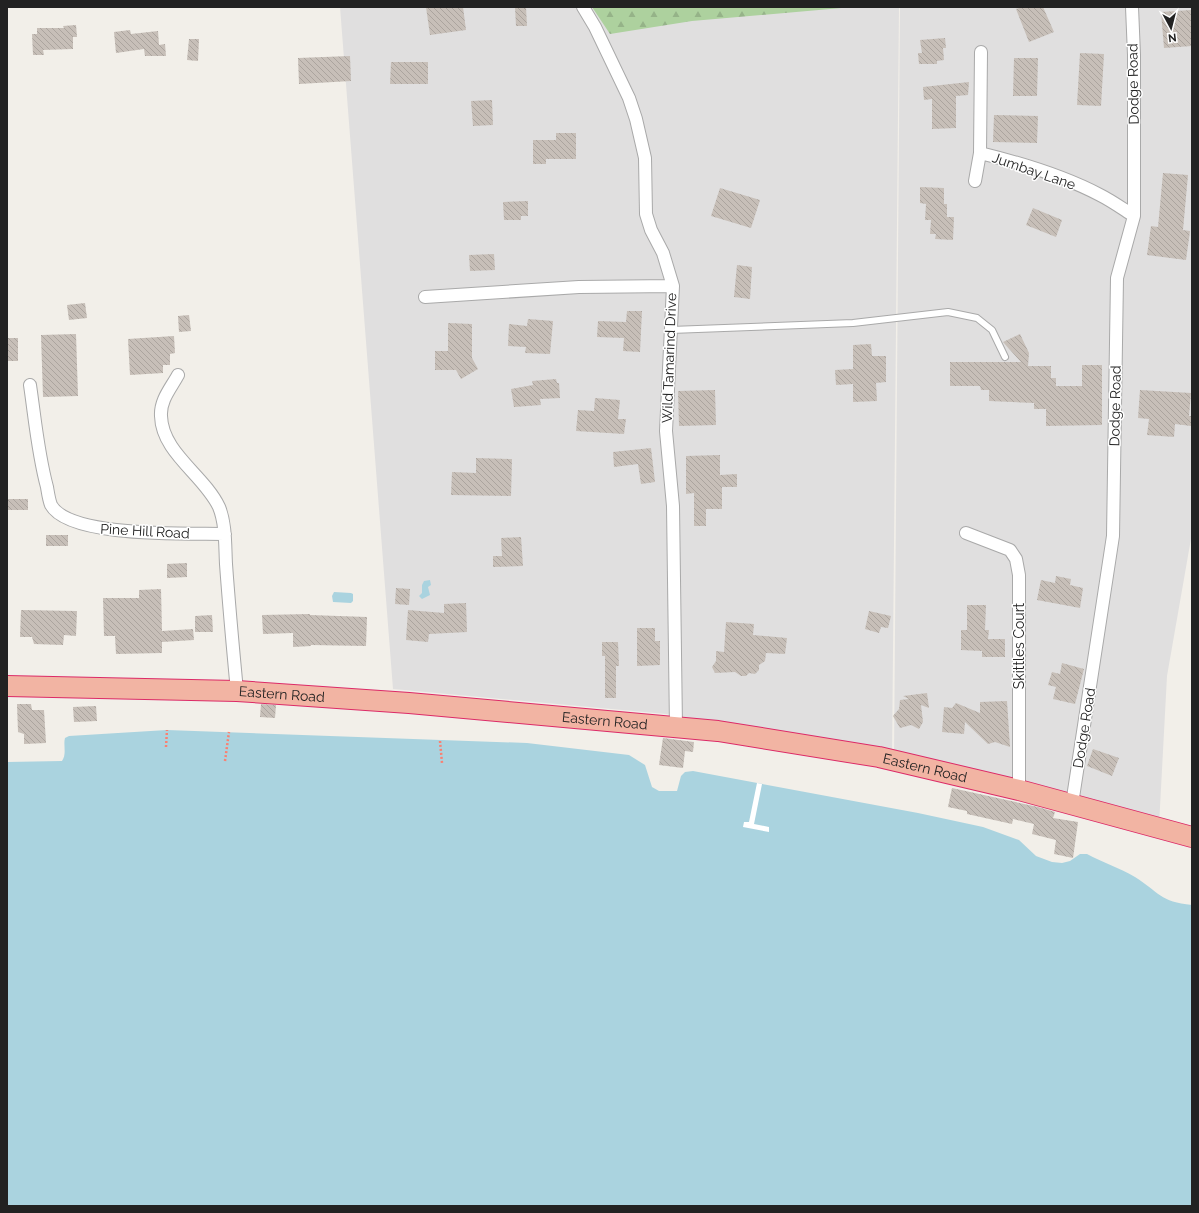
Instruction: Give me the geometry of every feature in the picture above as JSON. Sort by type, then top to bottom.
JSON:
[{"type":"highway","name":"Eastern Road","points":[[7,686],[237,691],[409,703],[718,731],[879,757],[1019,790],[1192,836]]},
{"type":"street","name":"Wild Tamarind Drive","points":[[583,7],[595,27],[626,91],[640,131],[645,158],[646,214],[651,230],[664,253],[673,286],[666,431],[673,506],[676,726]]},
{"type":"street","name":"Dodge Road","points":[[1072,804],[1113,536],[1117,278],[1134,216],[1134,55],[1132,7]]},
{"type":"street","name":"Jumbay Lane","points":[[981,52],[980,153],[1018,162],[1057,175],[1100,195],[1134,216]]},
{"type":"street","points":[[975,181],[980,153]]},
{"type":"street","points":[[425,297],[579,287],[673,286]]},
{"type":"street","points":[[178,375],[162,401],[161,416],[165,434],[180,459],[206,485],[219,508],[225,534],[237,691]]},
{"type":"street","name":"Pine Hill Road","points":[[30,385],[43,474],[51,506],[63,517],[91,528],[114,531],[225,534]]},
{"type":"street","name":"Skittles Court","points":[[966,533],[1010,550],[1016,560],[1019,576],[1019,790]]},
{"type":"lane","points":[[671,330],[853,323],[948,312],[977,318],[992,330],[1005,356]]},
{"type":"path","points":[[166,747],[167,730]]},
{"type":"path","points":[[225,761],[229,732]]},
{"type":"path","points":[[440,741],[442,763]]},
{"type":"shaded area","points":[[340,7],[899,7],[892,758],[666,714],[393,689]]},
{"type":"shaded area","points":[[900,7],[1192,7],[1192,533],[1167,676],[1159,826],[894,758]]},
{"type":"green space","points":[[592,7],[853,7],[692,21],[610,34]]},
{"type":"water","points":[[430,580],[431,585],[428,587],[430,595],[422,599],[419,596],[422,593],[422,585],[424,581]]},
{"type":"water","points":[[334,592],[351,593],[353,594],[353,601],[351,603],[333,602],[332,596]]},
{"type":"water","points":[[167,730],[527,743],[629,755],[645,765],[652,787],[659,791],[677,791],[681,776],[685,772],[693,771],[918,813],[983,827],[1019,840],[1036,856],[1052,862],[1062,863],[1070,861],[1080,854],[1087,854],[1135,877],[1166,899],[1181,904],[1192,905],[1192,1206],[7,1206],[7,762],[62,761],[64,755],[65,738],[69,736]]},
{"type":"pier","points":[[757,783],[762,784],[754,824],[769,827],[769,832],[743,827],[744,822],[749,822]]},
{"type":"building","points":[[426,7],[463,7],[466,30],[430,35]]},
{"type":"building","points":[[515,7],[526,7],[527,26],[516,26]]},
{"type":"building","points":[[1022,7],[1043,7],[1054,32],[1029,42],[1016,9]]},
{"type":"building","points":[[1191,10],[1192,46],[1164,48],[1161,12]]},
{"type":"building","points":[[76,25],[77,37],[73,37],[73,49],[43,50],[44,55],[33,55],[32,34],[37,34],[37,28],[64,28],[63,26]]},
{"type":"building","points":[[130,30],[131,34],[158,31],[159,45],[165,44],[166,56],[145,56],[144,49],[116,53],[114,32]]},
{"type":"building","points":[[945,38],[946,48],[943,48],[944,60],[937,61],[937,64],[919,64],[918,53],[922,53],[920,40]]},
{"type":"building","points":[[189,39],[199,39],[198,61],[187,60]]},
{"type":"building","points":[[1080,53],[1104,54],[1101,106],[1077,105]]},
{"type":"building","points":[[350,56],[351,81],[299,84],[298,58]]},
{"type":"building","points":[[1014,58],[1038,58],[1037,96],[1013,96]]},
{"type":"building","points":[[391,62],[428,62],[428,84],[390,84]]},
{"type":"building","points":[[969,82],[968,95],[956,96],[956,128],[932,129],[932,99],[924,100],[923,87]]},
{"type":"building","points":[[492,100],[493,125],[473,126],[471,101]]},
{"type":"building","points":[[994,115],[1038,116],[1037,143],[993,142]]},
{"type":"building","points":[[556,133],[576,133],[576,159],[546,159],[546,164],[533,164],[533,140],[556,140]]},
{"type":"building","points":[[1163,173],[1188,175],[1183,230],[1190,231],[1186,260],[1147,255],[1151,226],[1158,227]]},
{"type":"building","points":[[920,187],[944,188],[944,204],[947,204],[947,217],[954,217],[953,240],[935,239],[936,234],[930,234],[931,220],[925,220],[926,204],[920,203]]},
{"type":"building","points":[[720,188],[760,200],[751,228],[711,216]]},
{"type":"building","points":[[528,201],[528,216],[521,216],[521,220],[504,220],[503,202]]},
{"type":"building","points":[[1033,208],[1062,220],[1056,237],[1026,225]]},
{"type":"building","points":[[494,254],[495,270],[470,271],[469,255]]},
{"type":"building","points":[[737,265],[752,267],[750,299],[734,297]]},
{"type":"building","points":[[85,303],[87,318],[69,320],[67,305]]},
{"type":"building","points":[[627,311],[642,311],[640,352],[623,351],[624,338],[597,337],[598,321],[626,322]]},
{"type":"building","points":[[189,315],[191,331],[179,332],[178,316]]},
{"type":"building","points":[[528,319],[553,321],[550,354],[525,353],[526,347],[508,346],[509,324],[527,326]]},
{"type":"building","points":[[448,323],[472,324],[472,358],[478,369],[461,379],[456,370],[435,370],[435,351],[448,351]]},
{"type":"building","points":[[76,334],[78,396],[43,397],[41,335]]},
{"type":"building","points":[[1020,334],[1029,353],[1028,366],[1051,366],[1051,378],[1056,378],[1056,386],[1082,386],[1082,365],[1102,365],[1102,425],[1046,426],[1046,409],[1034,409],[1034,403],[989,401],[989,390],[981,390],[980,386],[950,386],[950,362],[1021,362],[1003,342]]},
{"type":"building","points":[[174,336],[175,353],[170,354],[170,365],[163,365],[163,373],[130,375],[128,339]]},
{"type":"building","points":[[7,338],[18,338],[18,361],[7,361]]},
{"type":"building","points":[[871,344],[872,356],[886,356],[886,382],[876,383],[877,401],[853,402],[853,384],[836,385],[835,370],[853,369],[853,345]]},
{"type":"building","points":[[556,379],[557,383],[559,383],[560,398],[540,399],[541,405],[514,407],[511,389],[533,385],[532,381]]},
{"type":"building","points":[[715,390],[716,425],[679,426],[678,391]]},
{"type":"building","points":[[1140,390],[1191,393],[1189,416],[1191,416],[1191,426],[1175,424],[1174,437],[1147,435],[1149,419],[1138,418]]},
{"type":"building","points":[[595,398],[620,400],[618,419],[626,419],[624,434],[576,431],[578,410],[594,411]]},
{"type":"building","points":[[651,448],[655,482],[641,484],[638,464],[614,467],[613,452]]},
{"type":"building","points":[[720,455],[720,475],[737,474],[737,487],[722,487],[722,509],[706,509],[706,526],[694,526],[694,493],[686,494],[686,456]]},
{"type":"building","points":[[476,458],[512,459],[511,496],[451,495],[452,472],[476,473]]},
{"type":"building","points":[[7,499],[28,499],[28,510],[7,510]]},
{"type":"building","points":[[46,535],[68,535],[68,546],[46,546]]},
{"type":"building","points":[[521,537],[523,566],[493,567],[493,556],[502,556],[501,538]]},
{"type":"building","points":[[187,563],[187,577],[167,578],[167,564]]},
{"type":"building","points":[[1056,576],[1071,579],[1070,585],[1083,588],[1080,608],[1037,600],[1041,580],[1055,583]]},
{"type":"building","points":[[396,588],[410,589],[409,605],[395,604]]},
{"type":"building","points":[[161,589],[162,631],[193,629],[194,640],[162,642],[162,653],[116,654],[115,636],[104,636],[103,598],[139,598],[139,590]]},
{"type":"building","points":[[466,603],[467,632],[429,634],[428,642],[406,640],[408,610],[444,613],[444,604]]},
{"type":"building","points":[[967,605],[986,605],[985,630],[989,630],[988,639],[1005,639],[1005,657],[982,657],[982,651],[961,650],[961,630],[967,630]]},
{"type":"building","points":[[21,610],[77,611],[76,636],[64,635],[63,645],[34,644],[32,637],[20,637]]},
{"type":"building","points":[[869,611],[891,616],[888,628],[881,627],[879,633],[865,629]]},
{"type":"building","points":[[310,614],[367,617],[366,646],[311,645],[293,647],[293,633],[263,634],[262,615]]},
{"type":"building","points":[[212,615],[213,632],[195,632],[195,616]]},
{"type":"building","points":[[726,622],[754,624],[753,635],[787,638],[785,654],[766,653],[765,661],[759,665],[759,670],[755,674],[749,673],[746,676],[741,676],[735,672],[715,673],[712,667],[716,661],[716,651],[724,652]]},
{"type":"building","points":[[637,628],[655,628],[655,641],[660,641],[660,665],[637,666]]},
{"type":"building","points":[[602,642],[618,642],[619,666],[616,666],[616,698],[605,698],[605,656],[602,656]]},
{"type":"building","points":[[1062,663],[1084,669],[1075,704],[1053,699],[1056,687],[1048,685],[1052,672],[1060,674]]},
{"type":"building","points":[[927,693],[929,708],[921,705],[923,722],[919,729],[911,725],[900,728],[893,716],[899,709],[900,700],[909,699],[903,696]]},
{"type":"building","points":[[1007,701],[1010,747],[995,742],[988,744],[965,722],[964,734],[942,732],[944,707],[952,708],[956,703],[980,713],[980,702]]},
{"type":"building","points":[[17,704],[31,704],[32,710],[44,710],[46,743],[24,744],[24,734],[18,732]]},
{"type":"building","points":[[261,704],[276,705],[275,718],[260,717]]},
{"type":"building","points":[[96,706],[97,721],[74,722],[73,707]]},
{"type":"building","points":[[663,738],[694,742],[693,752],[685,751],[683,768],[659,765]]},
{"type":"building","points":[[1093,749],[1119,758],[1112,776],[1087,766]]},
{"type":"building","points":[[952,788],[1038,807],[1055,812],[1053,818],[1078,822],[1073,858],[1054,854],[1056,840],[1032,834],[1034,824],[1013,819],[1012,824],[967,814],[967,811],[948,807]]}]
